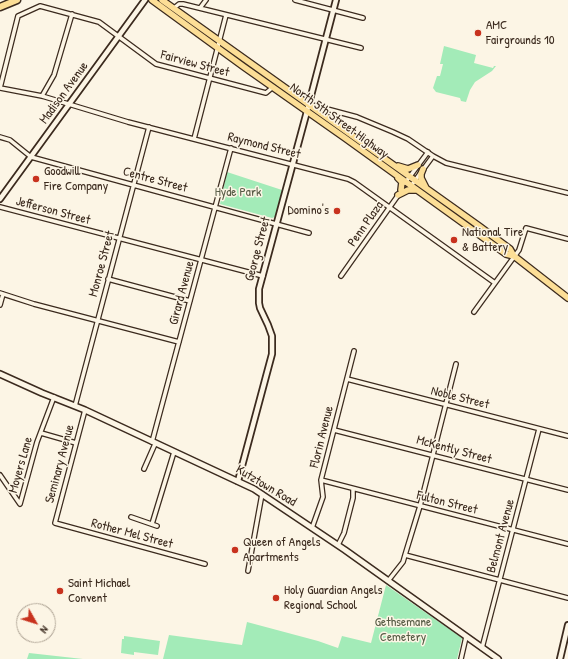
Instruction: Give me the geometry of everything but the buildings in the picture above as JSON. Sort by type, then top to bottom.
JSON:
[{"type":"highway","points":[[0,7],[17,0]]},
{"type":"main road","name":"North 5th Street Highway","points":[[152,0],[506,254],[514,256]]},
{"type":"main road","name":"North 5th Street Highway","points":[[162,0],[459,211],[510,249],[514,256],[568,298]]},
{"type":"main road","points":[[394,165],[408,169],[420,167],[421,178],[428,190]]},
{"type":"main road","points":[[395,174],[402,182],[400,193]]},
{"type":"main road","points":[[400,193],[408,190],[418,191]]},
{"type":"main road","name":"Kutztown Road","points":[[0,374],[85,410],[238,481],[262,494],[338,545],[498,659]]},
{"type":"street","name":"Madison Avenue","points":[[0,199],[146,0]]},
{"type":"street","points":[[200,8],[206,0]]},
{"type":"street","points":[[295,0],[363,18]]},
{"type":"street","name":"George Street","points":[[238,481],[272,354],[271,331],[262,314],[259,303],[259,289],[336,0]]},
{"type":"street","points":[[174,8],[181,4],[200,8],[361,48]]},
{"type":"street","name":"Fairview Street","points":[[0,88],[18,16],[40,6],[99,22],[154,63],[266,93],[274,88]]},
{"type":"street","points":[[42,96],[54,75],[72,14]]},
{"type":"street","points":[[194,139],[226,15]]},
{"type":"street","name":"Raymond Street","points":[[0,88],[42,96],[104,115],[293,164],[352,181],[495,283]]},
{"type":"street","points":[[309,104],[357,117],[408,139],[433,156],[446,162],[568,193]]},
{"type":"street","name":"Monroe Street","points":[[75,406],[149,127]]},
{"type":"street","name":"Centre Street","points":[[0,137],[10,140],[31,157],[216,206],[309,233]]},
{"type":"street","name":"Girard Avenue","points":[[144,469],[154,443],[179,342],[231,148]]},
{"type":"street","points":[[411,186],[428,152]]},
{"type":"street","points":[[420,167],[433,156]]},
{"type":"street","name":"Penn Plaza","points":[[341,276],[390,208],[405,182],[420,167]]},
{"type":"street","name":"Jefferson Street","points":[[0,207],[263,276]]},
{"type":"street","points":[[474,312],[519,250],[526,228],[568,238]]},
{"type":"street","points":[[108,279],[190,301]]},
{"type":"street","points":[[0,305],[2,293],[34,304],[179,342]]},
{"type":"street","name":"Florin Avenue","points":[[312,528],[323,497],[321,480],[354,351]]},
{"type":"street","points":[[388,581],[403,562],[420,506],[456,364]]},
{"type":"street","name":"Noble Street","points":[[347,379],[568,436]]},
{"type":"street","name":"Moyers Lane","points":[[0,475],[20,504],[41,433],[54,397]]},
{"type":"street","name":"Seminary Avenue","points":[[55,524],[85,410]]},
{"type":"street","name":"Belmont Avenue","points":[[482,648],[538,429]]},
{"type":"street","name":"McKently Street","points":[[334,430],[568,490]]},
{"type":"street","points":[[41,433],[76,443]]},
{"type":"street","points":[[152,524],[174,452]]},
{"type":"street","name":"Fulton Street","points":[[321,480],[568,544]]},
{"type":"street","points":[[338,545],[344,532],[353,498],[353,489]]},
{"type":"street","points":[[248,571],[262,494]]},
{"type":"street","points":[[131,517],[157,526]]},
{"type":"street","name":"Rother Mel Street","points":[[55,524],[205,564]]},
{"type":"street","points":[[405,555],[568,598]]},
{"type":"street","points":[[560,659],[568,625]]},
{"type":"street","points":[[461,659],[466,637]]},
{"type":"street","points":[[562,650],[568,651]]},
{"type":"green space","points":[[444,46],[476,55],[474,63],[493,68],[496,66],[492,71],[475,82],[470,90],[466,102],[461,101],[460,98],[436,92],[433,88],[437,76],[440,76],[443,64],[440,64]]},
{"type":"green space","name":"Hyde Park","points":[[227,172],[282,190],[275,217],[272,218],[220,204]]},
{"type":"green space","name":"Gethsemane Cemetery","points":[[386,585],[462,638],[457,659],[163,659],[169,635],[242,645],[247,622],[318,641],[338,648],[342,636],[371,643]]},
{"type":"green space","points":[[124,636],[160,641],[158,655],[134,652],[134,655],[121,653],[122,639],[124,639]]},
{"type":"green space","points":[[29,653],[83,659],[27,659]]},
{"type":"place","name":"AMC Fairgrounds 10","points":[[478,33]]},
{"type":"place","name":"Goodwill Fire Company","points":[[36,179]]},
{"type":"place","name":"Domino's","points":[[337,211]]},
{"type":"place","name":"National Tire & Battery","points":[[454,240]]},
{"type":"place","name":"Queen of Angels Apartments","points":[[235,550]]},
{"type":"place","name":"Saint Michael Convent","points":[[60,591]]},
{"type":"place","name":"Holy Guardian Angels Regional School","points":[[276,598]]}]
